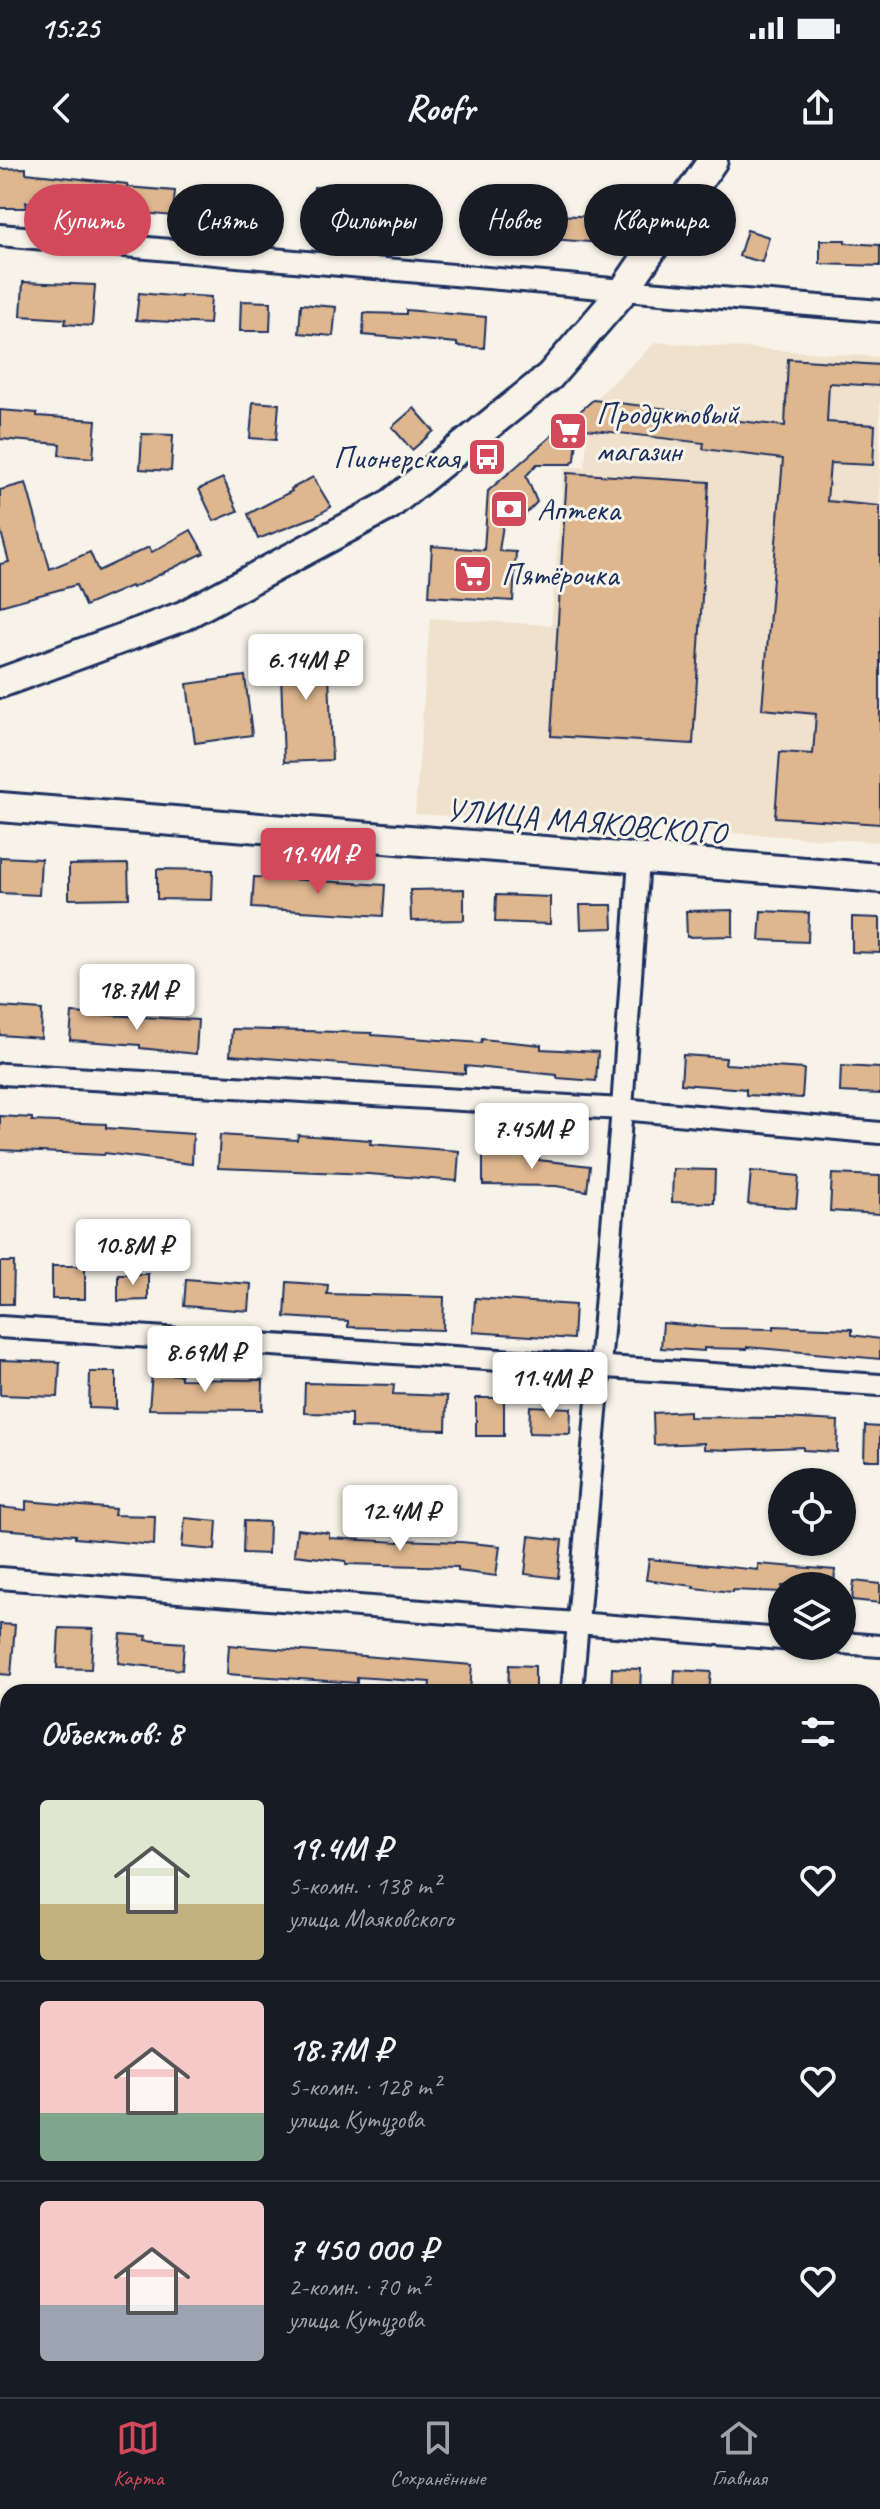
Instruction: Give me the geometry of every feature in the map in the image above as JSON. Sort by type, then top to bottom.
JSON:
[{"type":"street","points":[[0,683],[183,616],[388,506],[550,376],[624,290],[713,160]]},
{"type":"street","points":[[0,235],[880,311]]},
{"type":"street","name":"УЛИЦА МАЯКОВСКОГО","points":[[0,807],[880,878]]},
{"type":"street","points":[[573,1684],[622,1109],[639,859]]},
{"type":"street","points":[[2,1074],[622,1109],[880,1133]]},
{"type":"street","points":[[0,1327],[880,1385]]},
{"type":"street","points":[[0,1578],[768,1638]]},
{"type":"street","points":[[856,1644],[880,1646]]},
{"type":"shaded area","points":[[656,342],[880,357],[880,842],[415,814],[430,618],[551,625],[564,467],[585,467],[589,405]]},
{"type":"building","points":[[26,168],[26,173],[127,184],[24,184],[24,208],[0,208],[0,169]]},
{"type":"building","points":[[151,189],[167,190],[167,215],[151,214]]},
{"type":"building","points":[[568,216],[584,216],[584,242],[568,240]]},
{"type":"building","points":[[747,230],[769,237],[762,262],[739,256]]},
{"type":"building","points":[[820,240],[880,245],[880,266],[820,264]]},
{"type":"building","points":[[23,282],[95,285],[92,326],[65,324],[66,319],[21,316]]},
{"type":"building","points":[[139,293],[211,297],[209,324],[136,320]]},
{"type":"building","points":[[241,301],[271,302],[270,331],[240,331]]},
{"type":"building","points":[[301,304],[336,307],[333,336],[299,333]]},
{"type":"building","points":[[406,310],[486,317],[484,348],[363,335],[364,313],[406,314]]},
{"type":"building","points":[[788,359],[880,365],[879,386],[829,383],[827,422],[875,425],[873,465],[830,463],[827,501],[880,506],[880,824],[775,817],[780,752],[813,754],[816,714],[762,709],[783,459],[703,449],[704,443],[578,428],[575,460],[571,464],[537,464],[526,476],[537,502],[521,519],[504,518],[499,551],[516,552],[513,601],[429,596],[432,546],[484,550],[488,491],[593,400],[785,426]]},
{"type":"building","points":[[253,402],[279,404],[276,440],[250,438]]},
{"type":"building","points":[[414,408],[434,431],[412,450],[392,427]]},
{"type":"building","points":[[0,410],[96,420],[93,458],[59,455],[60,444],[0,439]]},
{"type":"building","points":[[142,434],[173,435],[171,471],[140,469]]},
{"type":"building","points":[[567,473],[709,482],[693,744],[551,736]]},
{"type":"building","points":[[313,477],[331,507],[258,539],[248,514]]},
{"type":"building","points":[[223,478],[238,511],[214,521],[199,489]]},
{"type":"building","points":[[26,483],[50,569],[90,552],[98,571],[149,547],[152,552],[191,530],[204,553],[132,588],[85,606],[76,585],[0,606],[0,564],[9,562],[0,528],[0,490]]},
{"type":"building","points":[[328,643],[332,760],[284,762],[280,645]]},
{"type":"building","points":[[245,676],[252,735],[195,743],[187,684]]},
{"type":"building","points":[[0,857],[41,859],[39,895],[0,893]]},
{"type":"building","points":[[128,864],[129,898],[69,899],[69,865]]},
{"type":"building","points":[[157,869],[213,870],[212,900],[157,899]]},
{"type":"building","points":[[254,877],[385,885],[383,916],[252,908]]},
{"type":"building","points":[[464,889],[464,920],[411,921],[410,890]]},
{"type":"building","points":[[496,895],[550,897],[550,924],[495,922]]},
{"type":"building","points":[[580,905],[612,905],[613,928],[581,929]]},
{"type":"building","points":[[733,910],[733,936],[687,937],[686,911]]},
{"type":"building","points":[[761,911],[809,913],[808,942],[759,940]]},
{"type":"building","points":[[852,917],[880,918],[880,953],[852,952]]},
{"type":"building","points":[[0,1007],[42,1010],[41,1038],[0,1035]]},
{"type":"building","points":[[72,1013],[198,1020],[196,1054],[140,1048],[140,1045],[70,1040]]},
{"type":"building","points":[[232,1029],[372,1033],[481,1043],[482,1039],[541,1045],[541,1049],[598,1052],[596,1081],[465,1066],[465,1074],[230,1055]]},
{"type":"building","points":[[683,1055],[726,1058],[725,1064],[804,1069],[802,1098],[746,1095],[746,1089],[681,1084]]},
{"type":"building","points":[[841,1066],[880,1068],[880,1094],[840,1092]]},
{"type":"building","points":[[0,1116],[193,1134],[192,1164],[105,1153],[0,1150]]},
{"type":"building","points":[[220,1135],[297,1140],[298,1135],[459,1151],[457,1181],[218,1168]]},
{"type":"building","points":[[483,1151],[539,1152],[539,1160],[590,1166],[587,1191],[556,1186],[483,1185]]},
{"type":"building","points":[[673,1169],[715,1170],[714,1203],[672,1202]]},
{"type":"building","points":[[751,1171],[799,1176],[796,1208],[748,1204]]},
{"type":"building","points":[[832,1174],[880,1176],[880,1214],[830,1211]]},
{"type":"building","points":[[0,1262],[14,1262],[13,1304],[0,1304]]},
{"type":"building","points":[[52,1266],[85,1266],[85,1299],[52,1299]]},
{"type":"building","points":[[118,1274],[148,1274],[148,1300],[118,1301]]},
{"type":"building","points":[[186,1279],[251,1284],[249,1311],[184,1306]]},
{"type":"building","points":[[287,1282],[328,1285],[327,1294],[444,1297],[443,1330],[348,1327],[348,1321],[285,1317]]},
{"type":"building","points":[[475,1298],[575,1305],[573,1339],[473,1332]]},
{"type":"building","points":[[663,1323],[719,1328],[774,1329],[774,1326],[852,1329],[852,1335],[880,1339],[880,1359],[747,1347],[704,1348],[704,1351],[661,1348]]},
{"type":"building","points":[[0,1360],[60,1362],[58,1397],[0,1395]]},
{"type":"building","points":[[90,1372],[116,1372],[116,1409],[89,1408]]},
{"type":"building","points":[[152,1373],[181,1375],[181,1379],[263,1380],[262,1410],[149,1409]]},
{"type":"building","points":[[305,1383],[394,1385],[393,1394],[447,1396],[446,1430],[351,1428],[351,1414],[304,1413]]},
{"type":"building","points":[[476,1398],[504,1398],[504,1436],[476,1436]]},
{"type":"building","points":[[530,1406],[571,1408],[570,1434],[529,1433]]},
{"type":"building","points":[[689,1411],[689,1417],[838,1421],[837,1452],[803,1450],[803,1447],[704,1449],[704,1443],[654,1445],[653,1413]]},
{"type":"building","points":[[865,1426],[880,1427],[880,1460],[864,1460]]},
{"type":"building","points":[[26,1501],[115,1509],[114,1515],[155,1516],[154,1545],[0,1529],[0,1507],[26,1510]]},
{"type":"building","points":[[185,1518],[217,1521],[215,1550],[182,1547]]},
{"type":"building","points":[[244,1521],[269,1522],[268,1554],[243,1553]]},
{"type":"building","points":[[297,1529],[329,1533],[329,1538],[500,1546],[496,1576],[458,1571],[458,1567],[346,1564],[346,1561],[294,1555]]},
{"type":"building","points":[[529,1536],[562,1540],[558,1578],[525,1574]]},
{"type":"building","points":[[649,1559],[758,1570],[758,1564],[835,1570],[768,1572],[768,1591],[732,1592],[646,1580]]},
{"type":"building","points":[[856,1581],[880,1584],[880,1603],[856,1600]]},
{"type":"building","points":[[0,1624],[15,1625],[11,1675],[0,1674]]},
{"type":"building","points":[[59,1628],[93,1629],[91,1669],[57,1668]]},
{"type":"building","points":[[121,1634],[147,1636],[146,1640],[184,1643],[182,1670],[118,1663]]},
{"type":"building","points":[[229,1645],[472,1665],[471,1684],[430,1684],[357,1677],[357,1683],[227,1674]]},
{"type":"building","points":[[509,1665],[535,1666],[535,1684],[508,1684]]},
{"type":"building","points":[[612,1668],[641,1669],[640,1684],[611,1684]]},
{"type":"building","points":[[675,1670],[711,1672],[710,1684],[674,1684]]},
{"type":"place","name":"Продуктовый магазин","points":[[568,431]]},
{"type":"place","name":"Пионерская","points":[[487,457]]},
{"type":"place","name":"Аптека","points":[[509,509]]},
{"type":"place","name":"Пятёрочка","points":[[473,574]]}]
